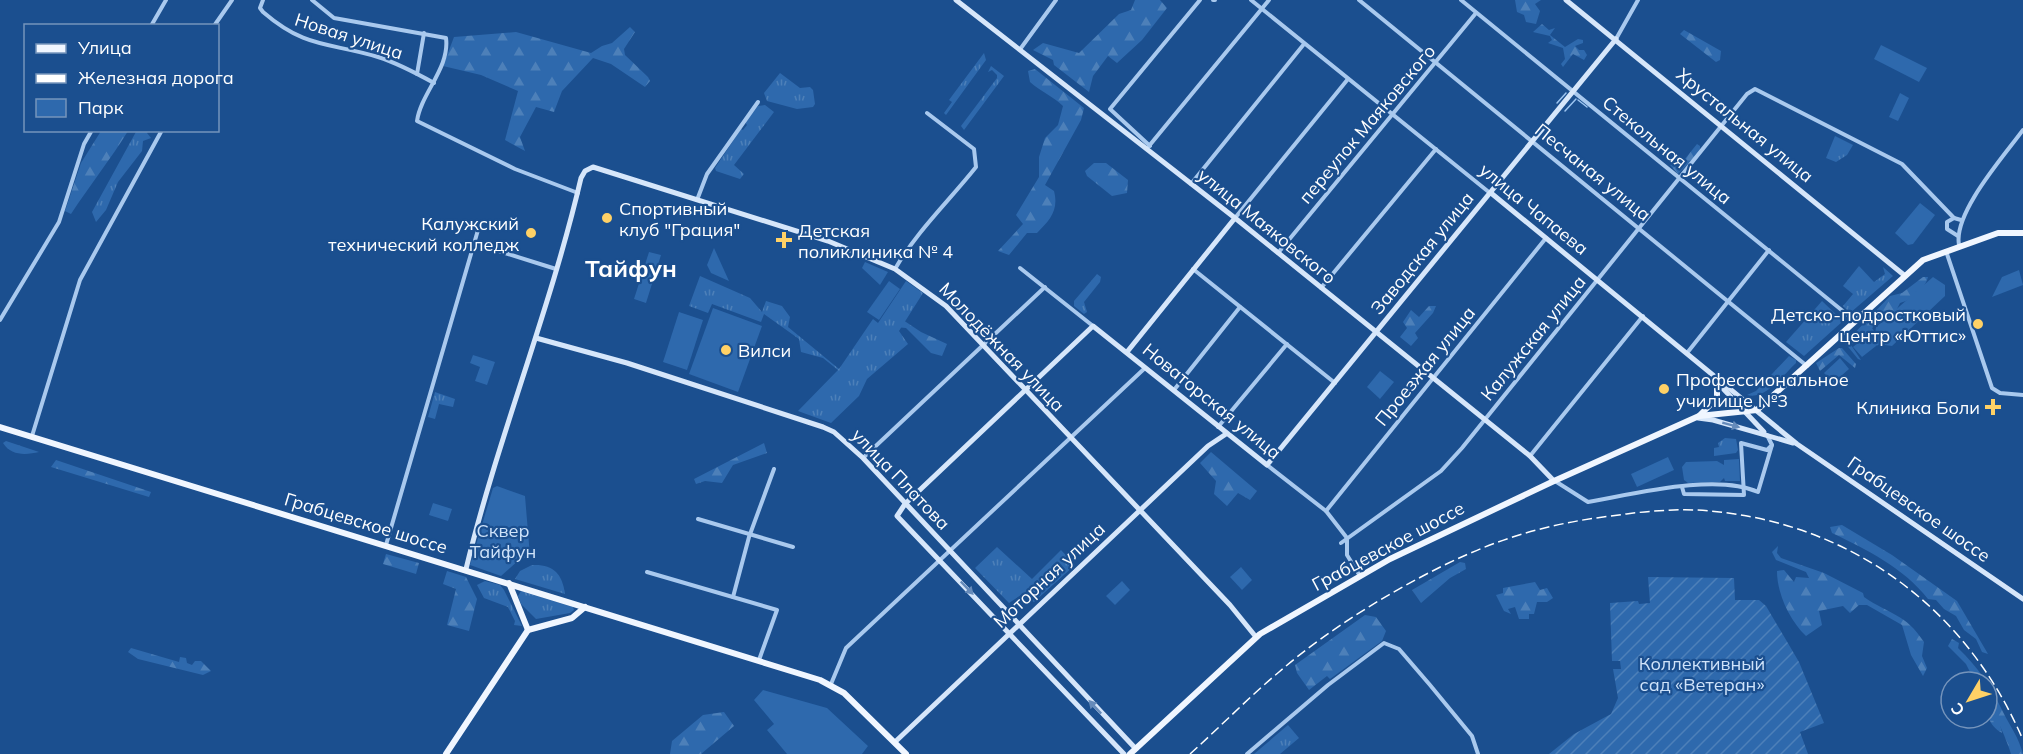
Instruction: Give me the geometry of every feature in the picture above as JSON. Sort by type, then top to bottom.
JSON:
[{"type":"main road","points":[[1697,417],[1757,410],[1923,260],[1959,245],[1998,233],[2023,233]]},
{"type":"main road","points":[[1697,417],[1717,398],[1717,381]]},
{"type":"main road","name":"Грабцевское шоссе","points":[[1132,753],[1256,637],[1433,536],[1697,417]]},
{"type":"main road","name":"Грабцевское шоссе","points":[[0,427],[466,569],[831,684],[857,704],[906,754]]},
{"type":"main road","points":[[509,583],[528,630]]},
{"type":"main road","points":[[446,754],[528,630],[572,618],[585,607]]},
{"type":"main road","points":[[519,608],[530,622],[543,625]]},
{"type":"street","points":[[152,24],[166,0]]},
{"type":"street","points":[[215,24],[232,0]]},
{"type":"street","name":"Новая улица","points":[[263,0],[260,8],[262,12],[285,31],[298,38],[379,57],[434,83],[447,46],[446,38],[334,18],[312,0]]},
{"type":"street","name":"улица Маяковского","points":[[956,0],[1148,147],[1530,456],[1554,481]]},
{"type":"street","points":[[1021,48],[1056,0]]},
{"type":"street","points":[[1200,0],[1110,109],[1148,147],[1269,0]]},
{"type":"street","name":"улица Чапаева","points":[[1251,0],[1643,316],[1797,444]]},
{"type":"street","name":"Песчаная улица","points":[[1359,0],[1807,366]]},
{"type":"street","name":"Стекольная улица","points":[[1461,0],[1855,322]]},
{"type":"street","name":"Хрустальная улица","points":[[1566,0],[1904,275]]},
{"type":"street","name":"Заводская улица","points":[[1267,465],[1574,92],[1616,39],[1638,0]]},
{"type":"street","name":"переулок Маяковского","points":[[1278,253],[1476,13]]},
{"type":"street","points":[[417,74],[424,33]]},
{"type":"street","points":[[1191,184],[1304,44]]},
{"type":"street","points":[[1127,352],[1192,269],[1349,79]]},
{"type":"street","points":[[434,83],[417,117],[420,123],[518,171],[578,193],[555,278],[491,474],[466,569]]},
{"type":"street","name":"Калужская улица","points":[[1341,543],[1441,471],[1747,94],[1755,89],[1902,164],[1954,218]]},
{"type":"street","points":[[697,200],[706,174],[758,102]]},
{"type":"street","points":[[895,269],[930,218],[945,205],[976,167],[974,149],[927,113]]},
{"type":"street","points":[[1959,245],[1961,220],[2023,129]]},
{"type":"street","points":[[0,320],[59,222],[84,144],[91,132]]},
{"type":"street","points":[[32,436],[80,280],[161,132]]},
{"type":"street","points":[[1321,288],[1436,149]]},
{"type":"street","name":"Молодёжная улица","points":[[578,193],[581,178],[587,169],[593,166],[828,241],[895,269],[946,306],[1024,391],[1251,627],[1256,637]]},
{"type":"street","points":[[1958,236],[1946,226],[1947,222],[1954,218],[1961,220]]},
{"type":"street","points":[[386,545],[478,230]]},
{"type":"street","name":"Проезжая улица","points":[[1326,511],[1546,238]]},
{"type":"street","points":[[473,243],[556,269]]},
{"type":"street","points":[[1687,353],[1769,250]]},
{"type":"street","points":[[1946,250],[1992,388],[2000,393],[2023,395]]},
{"type":"street","name":"Новаторская улица","points":[[1020,268],[1226,434],[1326,511],[1347,538],[1347,555],[1360,576]]},
{"type":"street","points":[[1192,269],[1335,383]]},
{"type":"street","points":[[863,459],[1045,287]]},
{"type":"street","points":[[1174,390],[1240,307]]},
{"type":"street","points":[[1530,456],[1643,316]]},
{"type":"street","points":[[905,504],[1093,326]]},
{"type":"street","name":"улица Платова","points":[[536,338],[627,363],[834,432],[863,459],[1018,625],[1132,753]]},
{"type":"street","points":[[1218,427],[1287,344]]},
{"type":"street","points":[[1554,481],[1588,502],[1682,486],[1742,485],[1758,492],[1772,445],[1744,410],[1702,366]]},
{"type":"street","points":[[831,684],[846,648],[1145,367]]},
{"type":"street","points":[[1697,417],[1797,444]]},
{"type":"street","name":"Моторная улица","points":[[895,742],[1208,446],[1226,434]]},
{"type":"street","points":[[1682,486],[1684,494],[1744,495],[1741,443],[1767,450],[1772,445]]},
{"type":"street","name":"Грабцевское шоссе","points":[[1797,444],[2023,599]]},
{"type":"street","points":[[733,597],[774,469]]},
{"type":"street","name":"улица Платова","points":[[905,504],[897,516],[1124,754]]},
{"type":"street","points":[[698,519],[793,547]]},
{"type":"street","points":[[647,572],[777,610],[759,660]]},
{"type":"street","points":[[1247,754],[1328,685],[1384,643],[1399,649],[1407,658],[1472,736],[1478,754]]},
{"type":"green space","points":[[1135,0],[1160,0],[1167,8],[1142,40],[1117,63],[1108,56],[1093,76],[1089,92],[1054,65],[1053,60],[1033,50],[1043,43],[1079,53],[1119,14],[1131,10]]},
{"type":"green space","points":[[1515,0],[1541,0],[1535,4],[1540,11],[1536,24],[1526,22],[1524,15],[1517,12]]},
{"type":"green space","points":[[1542,24],[1549,30],[1555,28],[1550,35],[1565,47],[1578,39],[1583,40],[1583,43],[1575,46],[1579,50],[1584,50],[1587,55],[1584,60],[1573,54],[1563,67],[1561,64],[1565,59],[1563,48],[1548,43],[1552,40],[1550,36],[1533,32]]},
{"type":"green space","points":[[630,27],[635,32],[624,49],[625,55],[648,77],[650,81],[645,87],[611,64],[593,58],[562,91],[554,112],[536,107],[520,137],[525,151],[505,140],[518,91],[481,75],[443,66],[454,37],[516,32],[591,53],[612,43]]},
{"type":"green space","points":[[1684,30],[1721,51],[1720,60],[1716,62],[1680,34]]},
{"type":"green space","points":[[1881,45],[1927,68],[1919,82],[1874,59]]},
{"type":"green space","points":[[984,53],[986,60],[946,115],[944,113],[952,102],[949,100]]},
{"type":"green space","points":[[991,66],[1004,76],[964,130],[961,126],[997,78],[992,70],[988,72]]},
{"type":"green space","points":[[1035,69],[1084,108],[1081,120],[1045,185],[1054,191],[1055,204],[1052,214],[1037,233],[1027,233],[1009,255],[998,251],[1023,224],[1016,215],[1039,177],[1039,157],[1045,138],[1058,125],[1063,106],[1030,82],[1028,71]]},
{"type":"green space","points":[[780,73],[800,88],[810,87],[813,90],[815,104],[813,107],[797,109],[767,101],[764,93]]},
{"type":"green space","points":[[1900,93],[1909,98],[1898,121],[1889,117]]},
{"type":"green space","points":[[765,105],[774,112],[734,165],[744,174],[740,179],[716,171],[715,168],[741,129],[743,130],[747,125],[745,122],[758,106]]},
{"type":"green space","points":[[100,132],[127,132],[71,214],[65,211],[81,163]]},
{"type":"green space","points":[[136,132],[148,132],[151,138],[143,141],[142,151],[118,182],[106,210],[96,222],[92,212]]},
{"type":"green space","points":[[1835,136],[1853,145],[1847,155],[1836,162],[1826,158]]},
{"type":"green space","points":[[1697,144],[1700,146],[1700,152],[1678,174],[1670,165],[1674,163],[1680,165]]},
{"type":"green space","points":[[1094,163],[1106,163],[1128,180],[1127,193],[1112,196],[1087,176],[1085,171]]},
{"type":"green space","points":[[1920,203],[1935,215],[1913,244],[1908,245],[1895,233]]},
{"type":"green space","points":[[714,248],[729,281],[711,273],[707,265]]},
{"type":"green space","points":[[649,252],[661,255],[646,303],[634,299]]},
{"type":"green space","points":[[865,262],[888,272],[880,285],[862,268]]},
{"type":"green space","points":[[1859,266],[1874,282],[1885,274],[1883,267],[1893,276],[1850,313],[1843,306],[1853,294],[1843,286]]},
{"type":"green space","points":[[2019,270],[2023,285],[1992,297],[2002,277]]},
{"type":"green space","points":[[1097,274],[1101,277],[1100,282],[1084,302],[1087,312],[1084,314],[1074,306],[1074,301]]},
{"type":"green space","points":[[700,276],[750,298],[762,312],[766,301],[782,306],[790,317],[788,327],[839,369],[873,319],[878,323],[906,281],[923,293],[899,331],[908,344],[867,379],[859,396],[831,423],[798,411],[838,370],[823,358],[801,352],[799,339],[764,314],[761,322],[712,304],[708,313],[689,306]]},
{"type":"green space","points":[[1923,277],[1928,277],[1924,286],[1917,293],[1900,303],[1896,311],[1872,328],[1881,341],[1879,345],[1870,347],[1864,340],[1856,340],[1851,345],[1861,360],[1858,359],[1845,343],[1890,296],[1902,293]]},
{"type":"green space","points":[[1933,277],[1945,285],[1945,296],[1892,346],[1885,345],[1875,334],[1876,327]]},
{"type":"green space","points":[[889,281],[900,289],[879,320],[867,312]]},
{"type":"green space","points":[[1822,301],[1843,321],[1804,356],[1786,342]]},
{"type":"green space","points":[[1429,306],[1436,306],[1433,313],[1415,333],[1418,338],[1411,346],[1400,337],[1407,328],[1403,322],[1411,310],[1419,317]]},
{"type":"green space","name":"Вилси","points":[[713,308],[762,326],[738,392],[689,374]]},
{"type":"green space","points":[[679,312],[703,320],[687,370],[663,362]]},
{"type":"green space","points":[[897,316],[921,332],[947,344],[942,356],[931,353],[906,328],[896,327]]},
{"type":"green space","points":[[1867,335],[1876,346],[1862,357],[1853,347]]},
{"type":"green space","points":[[1842,348],[1856,364],[1855,368],[1839,355],[1820,371],[1816,363]]},
{"type":"green space","points":[[473,355],[495,362],[487,385],[475,381],[480,367],[470,363]]},
{"type":"green space","points":[[1789,356],[1796,360],[1796,363],[1774,385],[1761,394],[1747,395],[1756,391]]},
{"type":"green space","points":[[1840,358],[1849,369],[1833,383],[1824,373]]},
{"type":"green space","points":[[1380,371],[1394,382],[1380,399],[1367,387]]},
{"type":"green space","points":[[435,392],[455,399],[453,407],[439,404],[435,419],[428,417]]},
{"type":"green space","points":[[1725,438],[1736,439],[1738,450],[1736,453],[1714,456],[1714,448],[1719,447],[1718,443]]},
{"type":"green space","points":[[6,441],[39,452],[24,454],[14,452],[3,443]]},
{"type":"green space","points":[[764,443],[767,453],[733,465],[722,483],[705,481],[696,484],[694,479]]},
{"type":"green space","points":[[1211,452],[1257,491],[1250,500],[1238,493],[1227,506],[1214,494],[1216,481],[1200,463]]},
{"type":"green space","points":[[1668,457],[1674,470],[1637,487],[1631,474]]},
{"type":"green space","points":[[1739,459],[1740,481],[1725,481],[1724,478],[1720,482],[1688,483],[1684,480],[1682,467],[1686,462],[1717,461],[1724,465],[1724,460]]},
{"type":"green space","points":[[56,460],[151,492],[149,497],[51,467]]},
{"type":"green space","name":"Сквер Тайфун","points":[[497,486],[525,496],[530,556],[519,560],[501,576],[470,565],[493,488]]},
{"type":"green space","points":[[433,503],[452,509],[448,521],[429,515]]},
{"type":"green space","points":[[1842,525],[1892,555],[1957,601],[1988,654],[1982,652],[1976,639],[1964,630],[1956,616],[1944,609],[1936,600],[1928,599],[1908,578],[1871,553],[1832,533],[1830,527]]},
{"type":"green space","points":[[1778,546],[1777,553],[1781,558],[1824,573],[1863,593],[1864,597],[1910,625],[1924,642],[1922,656],[1927,668],[1923,676],[1911,655],[1902,625],[1867,605],[1859,605],[1850,613],[1843,606],[1819,611],[1822,625],[1806,636],[1795,623],[1786,606],[1779,589],[1777,571],[1784,570],[1794,582],[1796,577],[1809,578],[1806,572],[1776,560],[1772,552]]},
{"type":"green space","points":[[997,547],[1032,579],[1061,550],[1075,565],[1034,602],[1021,595],[1009,603],[975,568]]},
{"type":"green space","points":[[386,554],[419,563],[416,574],[383,564]]},
{"type":"green space","points":[[1460,562],[1465,563],[1466,569],[1450,578],[1421,603],[1412,590]]},
{"type":"green space","points":[[532,565],[546,566],[555,571],[562,580],[565,594],[515,579],[520,571]]},
{"type":"green space","points":[[1241,567],[1252,580],[1242,590],[1230,577]]},
{"type":"green space","points":[[447,571],[466,577],[477,599],[469,631],[447,625],[456,589],[443,584]]},
{"type":"green space","name":"Коллективный сад «Ветеран»","points":[[1648,577],[1734,578],[1735,600],[1759,600],[1766,606],[1799,662],[1824,723],[1800,732],[1808,754],[1549,754],[1574,734],[1611,714],[1618,698],[1613,669],[1621,669],[1620,661],[1612,661],[1610,603],[1638,601],[1639,604],[1650,603]]},
{"type":"green space","points":[[485,581],[500,585],[522,626],[514,625],[515,621],[508,607],[484,598],[477,585]]},
{"type":"green space","points":[[1122,581],[1130,590],[1115,605],[1106,596]]},
{"type":"green space","points":[[1535,582],[1540,590],[1547,588],[1553,598],[1547,602],[1537,602],[1534,614],[1529,614],[1529,619],[1519,619],[1515,607],[1508,609],[1511,614],[1504,611],[1496,595],[1503,593],[1503,588]]},
{"type":"green space","points":[[521,591],[573,607],[574,610],[570,613],[536,619],[521,604],[518,596]]},
{"type":"green space","points":[[1365,615],[1376,617],[1386,631],[1382,641],[1330,679],[1327,676],[1309,690],[1297,673],[1295,665]]},
{"type":"green space","points":[[1952,639],[1959,643],[1958,648],[1977,670],[1969,670],[1948,646]]},
{"type":"green space","points":[[131,648],[179,662],[180,657],[186,658],[187,663],[192,665],[195,661],[201,661],[211,671],[203,675],[138,659],[128,652]]},
{"type":"green space","points":[[763,690],[827,708],[868,746],[862,754],[787,754],[767,730],[774,724],[754,700]]},
{"type":"green space","points":[[1999,704],[2017,737],[2023,754],[2011,754],[1999,724]]},
{"type":"green space","points":[[724,712],[734,726],[701,754],[670,754],[672,741],[703,715]]},
{"type":"green space","points":[[1288,725],[1299,738],[1280,754],[1254,754]]},
{"type":"waterway","points":[[1557,103],[1566,93]]},
{"type":"waterway","points":[[1565,111],[1576,99]]},
{"type":"waterway","points":[[1578,100],[1587,107]]},
{"type":"railway","points":[[1190,754],[1299,655],[1368,607],[1418,578],[1501,541],[1555,525],[1674,510],[1696,510],[1750,517],[1801,530],[1849,550],[1893,577],[1933,610],[1968,648],[1998,691],[2023,740]]},
{"type":"place","name":"Спортивный клуб \"Грация\"","points":[[607,218]]},
{"type":"place","name":"Калужский технический колледж","points":[[531,233]]},
{"type":"place","name":"Детская поликлиника № 4","points":[[784,240]]},
{"type":"place","name":"Детско-подростковый центр «Юттис»","points":[[1978,324]]},
{"type":"place","name":"Вилси","points":[[726,350]]},
{"type":"place","name":"Профессиональное училище №3","points":[[1664,389]]},
{"type":"place","name":"Клиника Боли","points":[[1993,407]]},
{"type":"district","name":"Тайфун","points":[[631,268]]}]
